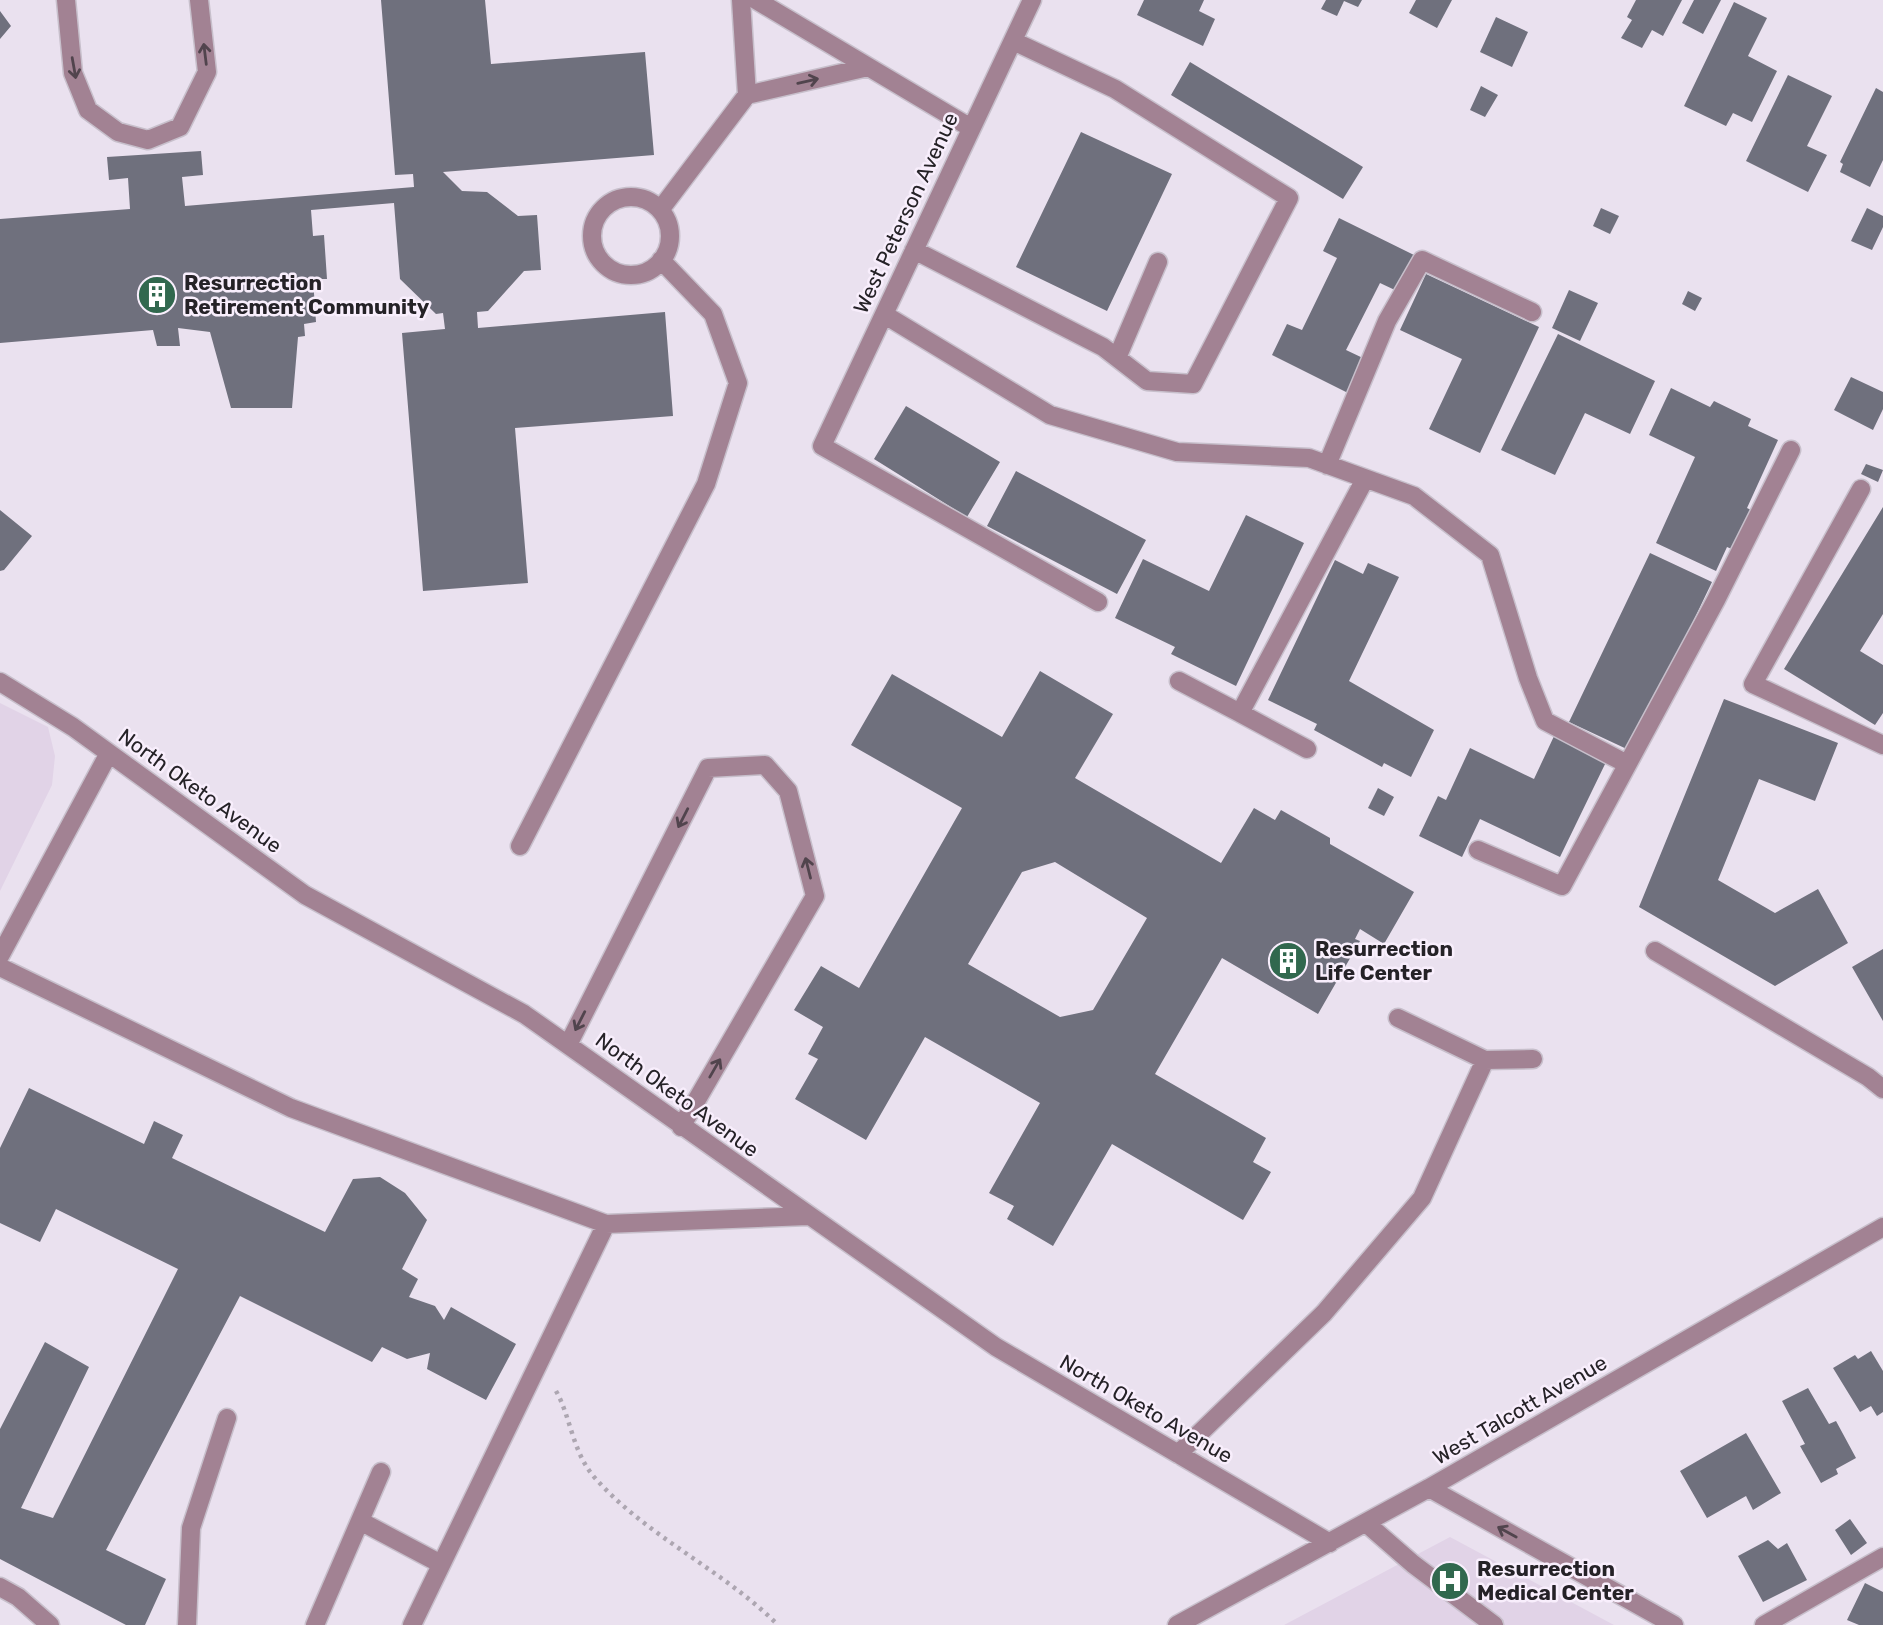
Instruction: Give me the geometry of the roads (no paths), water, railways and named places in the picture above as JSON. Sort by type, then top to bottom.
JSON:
[{"type":"street","points":[[66,0],[73,74],[88,110],[118,132],[148,140],[180,127],[207,72],[199,0]]},
{"type":"street","points":[[741,0],[747,95]]},
{"type":"street","points":[[756,0],[971,128]]},
{"type":"street","name":"West Peterson Avenue","points":[[1032,0],[821,446],[1098,602]]},
{"type":"street","points":[[914,250],[1103,347],[1147,381],[1193,384],[1289,198],[1115,89],[1013,40]]},
{"type":"street","points":[[660,210],[747,95],[868,67]]},
{"type":"street","points":[[622,198],[649,201],[660,210],[670,235],[662,260],[639,275],[625,275],[601,263],[591,238],[600,213],[610,203],[622,198]]},
{"type":"street","points":[[520,846],[706,484],[738,383],[713,314],[662,260]]},
{"type":"street","points":[[1326,465],[1387,321],[1422,260],[1532,312]]},
{"type":"street","points":[[1117,358],[1158,262]]},
{"type":"street","points":[[885,315],[1050,415],[1177,452],[1309,458],[1414,496],[1490,555],[1528,678],[1545,721],[1627,764]]},
{"type":"street","points":[[1478,850],[1562,886],[1791,450]]},
{"type":"street","points":[[1240,713],[1365,479]]},
{"type":"street","points":[[1861,489],[1753,684],[1883,745]]},
{"type":"street","points":[[1179,681],[1307,749]]},
{"type":"street","name":"North Oketo Avenue","points":[[0,682],[109,753],[305,895],[524,1014],[996,1347],[1329,1543]]},
{"type":"street","points":[[0,956],[109,753]]},
{"type":"street","points":[[568,1045],[708,768],[765,765],[788,791],[815,896],[681,1127]]},
{"type":"street","points":[[1655,951],[1868,1077],[1883,1089]]},
{"type":"street","points":[[0,967],[291,1108],[606,1224],[808,1216]]},
{"type":"street","points":[[1398,1017],[1485,1060],[1533,1059]]},
{"type":"street","points":[[1178,1454],[1324,1312],[1422,1198],[1485,1060]]},
{"type":"street","points":[[412,1625],[606,1224]]},
{"type":"street","name":"West Talcott Avenue","points":[[1177,1625],[1429,1488],[1883,1227]]},
{"type":"street","points":[[187,1625],[191,1528],[227,1418]]},
{"type":"street","points":[[316,1625],[381,1472]]},
{"type":"street","points":[[1429,1488],[1674,1625]]},
{"type":"street","points":[[360,1521],[442,1564]]},
{"type":"street","points":[[1366,1523],[1486,1623]]},
{"type":"street","points":[[1764,1625],[1883,1557]]},
{"type":"street","points":[[0,1587],[18,1597],[50,1625]]},
{"type":"place","name":"Resurrection Retirement Community","points":[[157,295]]},
{"type":"place","name":"Resurrection Life Center","points":[[1288,961]]},
{"type":"place","name":"Resurrection Medical Center","points":[[1450,1581]]}]
